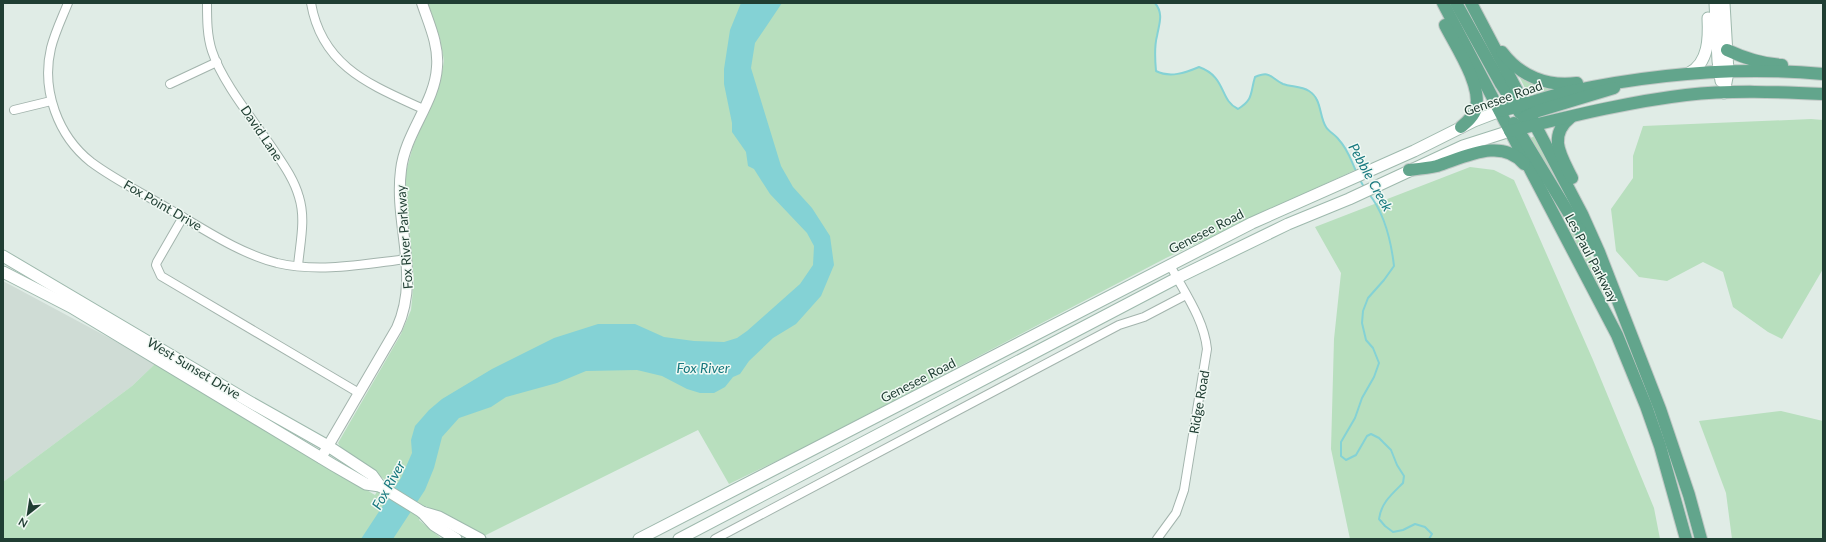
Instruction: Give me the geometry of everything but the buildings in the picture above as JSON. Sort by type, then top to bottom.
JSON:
[{"type":"main road","points":[[1438,3],[1442,19],[1470,74],[1476,92],[1476,107],[1473,114],[1461,127]]},
{"type":"main road","name":"Les Paul Parkway","points":[[1443,3],[1500,111],[1522,119]]},
{"type":"main road","points":[[1456,3],[1522,119],[1536,160],[1579,230],[1598,252]]},
{"type":"main road","name":"Les Paul Parkway","points":[[1471,3],[1522,119],[1582,214],[1660,408],[1689,495],[1701,539]]},
{"type":"main road","points":[[1689,73],[1698,66],[1705,53],[1709,30],[1708,3]]},
{"type":"main road","points":[[1715,3],[1724,72],[1724,93]]},
{"type":"main road","points":[[1724,3],[1727,50],[1724,72]]},
{"type":"main road","points":[[1480,22],[1513,65],[1526,74],[1542,81],[1558,85],[1618,76],[1638,79]]},
{"type":"main road","points":[[1727,50],[1739,55],[1770,63],[1823,67]]},
{"type":"main road","name":"Genesee Road","points":[[679,539],[1177,278],[1288,224],[1349,199],[1522,119],[1565,92],[1638,79],[1689,73],[1789,71],[1823,74]]},
{"type":"main road","name":"Genesee Road","points":[[639,539],[675,522],[1252,224],[1414,151],[1461,127],[1500,111],[1522,119],[1571,117],[1637,102],[1687,95],[1724,93],[1823,94]]},
{"type":"main road","points":[[1571,117],[1564,123],[1557,136],[1559,147],[1593,222],[1598,252]]},
{"type":"main road","name":"Les Paul Parkway","points":[[1522,119],[1532,173],[1617,335],[1646,406],[1660,446],[1686,539]]},
{"type":"main road","points":[[1409,170],[1435,166],[1474,154],[1499,150],[1514,154],[1532,173]]},
{"type":"main road","name":"West Sunset Drive","points":[[3,256],[250,402],[328,446],[372,475],[380,486],[422,512],[439,517],[480,539]]},
{"type":"main road","points":[[3,262],[14,268],[31,272]]},
{"type":"main road","name":"West Sunset Drive","points":[[3,272],[71,307],[366,484],[380,486]]},
{"type":"main road","name":"West Sunset Drive","points":[[422,512],[434,525],[456,539]]},
{"type":"main road","points":[[654,539],[664,534],[675,522]]},
{"type":"street","name":"Fox Point Drive","points":[[68,3],[57,28],[51,50],[48,69],[51,101],[57,117],[72,141],[92,162],[183,217],[247,252],[278,263],[298,266],[329,267],[407,259]]},
{"type":"street","name":"David Lane","points":[[207,3],[209,37],[222,73],[283,165],[296,189],[302,219],[298,266]]},
{"type":"street","points":[[311,3],[314,16],[325,42],[350,71],[371,84],[423,109]]},
{"type":"street","name":"Fox River Parkway","points":[[321,458],[402,318],[407,298],[409,279],[399,189],[401,169],[410,137],[436,76],[438,55],[422,3]]},
{"type":"street","points":[[170,84],[217,62]]},
{"type":"street","points":[[14,110],[51,101]]},
{"type":"street","points":[[183,217],[157,262],[158,270],[161,276],[359,393]]},
{"type":"street","name":"Ridge Road","points":[[1158,539],[1176,514],[1184,490],[1206,365],[1207,350],[1206,335],[1199,318],[1170,265]]},
{"type":"street","points":[[715,539],[1119,325],[1144,317],[1186,295]]},
{"type":"shaded area","points":[[3,281],[156,363],[132,386],[3,482]]},
{"type":"green space","points":[[428,3],[1155,3],[1158,7],[1160,15],[1155,49],[1156,71],[1167,74],[1178,74],[1199,67],[1208,71],[1219,82],[1228,100],[1238,109],[1249,99],[1255,77],[1264,74],[1283,84],[1310,91],[1314,94],[1319,103],[1326,127],[1342,143],[1355,170],[1166,258],[811,444],[729,484],[698,430],[484,536],[426,506],[419,520],[442,539],[3,539],[3,482],[132,386],[156,363],[375,495],[384,479],[341,448],[338,443],[401,334],[411,310],[414,279],[405,195],[406,172],[413,146],[440,83],[444,61],[440,39]]},
{"type":"green space","points":[[1521,75],[1551,88],[1552,90],[1534,95],[1531,91],[1527,92],[1519,76]]},
{"type":"green space","points":[[1811,119],[1823,120],[1823,269],[1782,339],[1768,332],[1733,307],[1723,272],[1703,262],[1667,281],[1639,277],[1616,251],[1611,209],[1633,178],[1633,156],[1643,126]]},
{"type":"green space","points":[[1535,136],[1569,203],[1528,139]]},
{"type":"green space","points":[[1531,162],[1572,224],[1591,256],[1607,290],[1602,293]]},
{"type":"green space","points":[[1470,167],[1494,170],[1514,180],[1593,360],[1654,508],[1660,539],[1350,539],[1331,449],[1334,339],[1341,273],[1315,227]]},
{"type":"green space","points":[[1781,411],[1823,421],[1823,539],[1732,539],[1726,493],[1699,421]]},
{"type":"water","name":"Fox River","points":[[741,3],[782,3],[755,43],[751,68],[781,166],[793,187],[812,208],[830,236],[834,265],[821,296],[796,324],[773,338],[749,361],[740,374],[733,377],[725,387],[714,393],[700,393],[687,389],[662,376],[637,370],[586,371],[557,383],[506,397],[491,407],[459,418],[442,437],[434,468],[425,490],[393,539],[361,539],[401,478],[412,453],[411,440],[415,426],[429,410],[442,399],[492,369],[554,338],[598,324],[635,324],[664,337],[694,341],[724,342],[737,338],[747,331],[800,284],[813,265],[814,246],[807,233],[770,194],[754,169],[748,166],[746,152],[732,132],[732,123],[724,84],[724,69],[730,30]]},
{"type":"waterway","name":"Pebble Creek","points":[[1155,3],[1158,7],[1160,15],[1155,49],[1156,71],[1167,74],[1178,74],[1199,67],[1208,71],[1219,82],[1228,100],[1238,109],[1249,99],[1255,77],[1260,75],[1264,74],[1283,84],[1306,89],[1316,98],[1326,127],[1345,147],[1357,173]]},
{"type":"waterway","name":"Pebble Creek","points":[[1359,178],[1365,189]]},
{"type":"waterway","name":"Pebble Creek","points":[[1369,194],[1375,202],[1383,219],[1391,247],[1394,266],[1368,298],[1363,311],[1362,323],[1366,340],[1373,348],[1379,363],[1374,377],[1362,398],[1355,418],[1341,442],[1341,456],[1346,460],[1356,455],[1367,436],[1371,434],[1379,438],[1391,450],[1397,465],[1404,476],[1403,483],[1391,495],[1382,508],[1379,519],[1393,532],[1403,530],[1415,524],[1425,527],[1432,534],[1429,539]]}]
